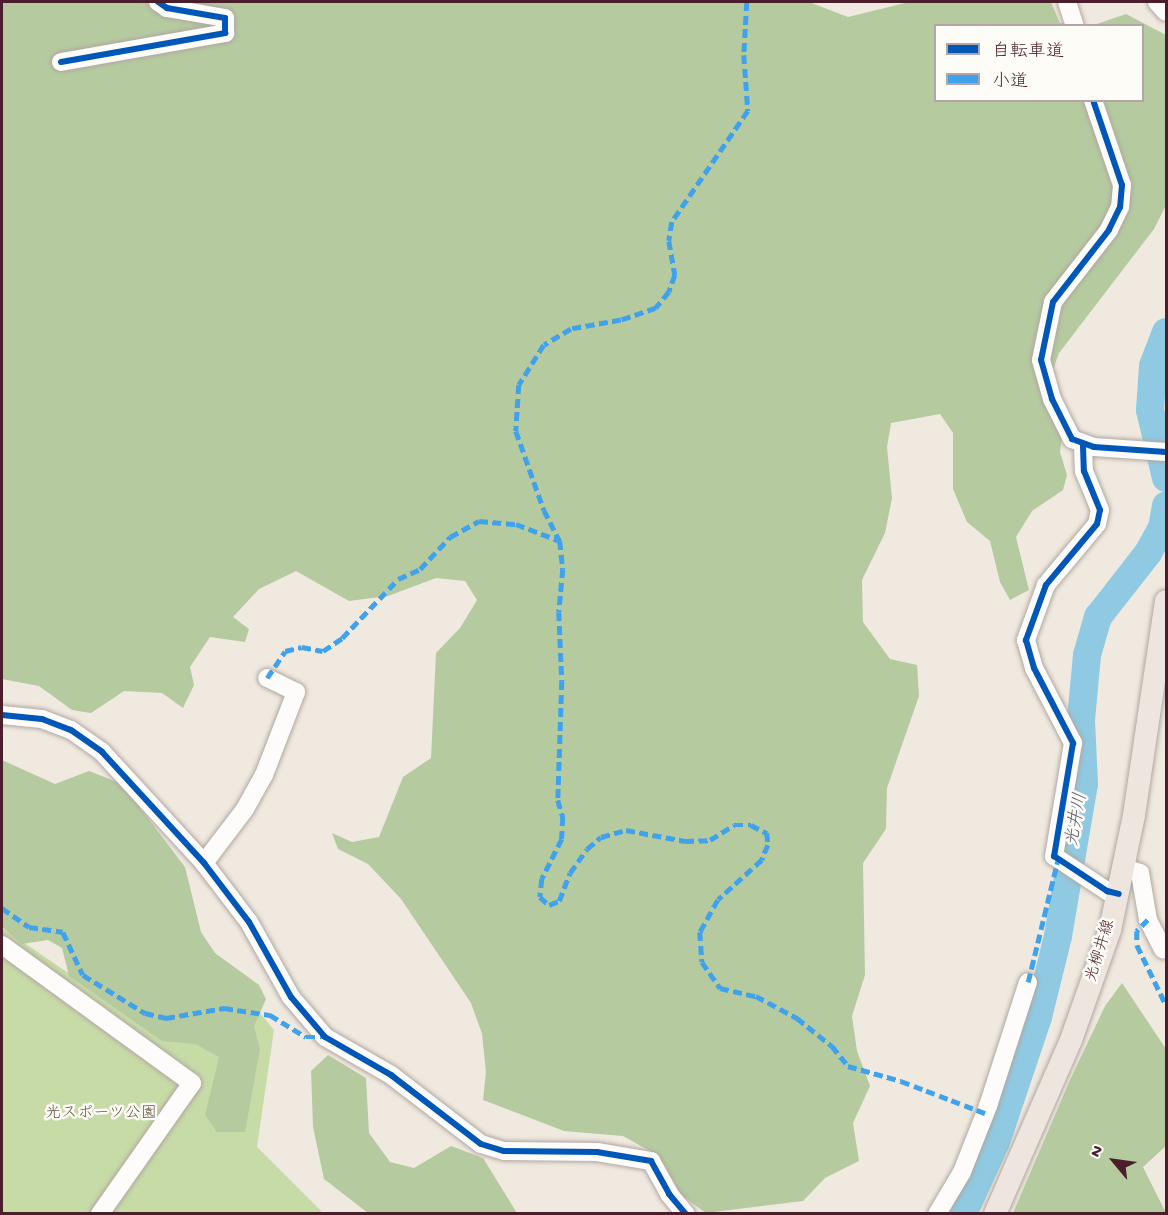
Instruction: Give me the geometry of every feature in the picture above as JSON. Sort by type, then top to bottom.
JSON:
[{"type":"main road","name":"光柳井線","points":[[995,1214],[1071,1040],[1119,894],[1167,601]]},
{"type":"street","points":[[61,62],[225,33],[225,18],[167,8],[158,2]]},
{"type":"street","points":[[1067,2],[1074,24]]},
{"type":"street","points":[[1157,2],[1167,12]]},
{"type":"street","points":[[1095,102],[1122,186],[1120,207],[1109,230],[1053,302],[1041,360],[1052,399],[1072,438],[1083,446],[1166,452]]},
{"type":"street","points":[[1083,446],[1084,471],[1100,510],[1097,524],[1047,585],[1026,640],[1034,668],[1073,743],[1054,856],[1079,870],[1107,891],[1119,894]]},
{"type":"street","points":[[204,862],[245,809],[264,775],[296,692],[267,678]]},
{"type":"street","points":[[2,715],[42,719],[71,730],[102,752],[204,862],[249,922],[291,997],[325,1037],[391,1075],[481,1144],[504,1151],[597,1152],[651,1161],[660,1172],[669,1194],[687,1214]]},
{"type":"street","points":[[1125,868],[1140,873],[1148,920],[1164,949]]},
{"type":"street","points":[[2,945],[192,1083],[99,1214]]},
{"type":"street","points":[[937,1214],[962,1172],[985,1113],[1028,982]]},
{"type":"green space","points":[[2,2],[809,2],[848,17],[909,2],[1051,2],[1060,23],[1077,24],[934,24],[934,102],[1144,102],[1144,24],[1097,24],[1126,14],[1166,35],[1166,205],[1154,229],[1059,353],[1044,395],[1062,436],[1060,452],[1067,475],[1063,490],[1032,511],[1016,537],[1029,590],[1010,600],[1000,582],[990,541],[967,522],[953,489],[953,433],[940,414],[891,423],[887,447],[892,498],[885,533],[862,580],[863,622],[890,659],[917,665],[919,696],[887,788],[886,829],[863,863],[865,975],[852,1016],[857,1051],[870,1086],[853,1123],[859,1161],[825,1178],[803,1201],[706,1213],[681,1195],[659,1156],[623,1136],[564,1131],[483,1100],[486,1072],[482,1034],[471,1003],[401,899],[368,864],[338,849],[332,833],[352,842],[379,837],[403,777],[431,758],[436,653],[460,628],[477,600],[465,581],[436,578],[388,596],[349,601],[296,571],[259,589],[233,617],[249,629],[245,642],[210,637],[190,667],[194,685],[183,708],[162,693],[124,691],[91,713],[72,710],[39,686],[2,679]]},
{"type":"green space","points":[[2,760],[55,784],[89,771],[122,784],[185,867],[201,932],[215,953],[259,985],[266,999],[254,1026],[260,1049],[245,1132],[217,1132],[205,1115],[219,1057],[195,1044],[162,1041],[69,976],[62,948],[48,940],[22,944],[2,927]]},
{"type":"green space","name":"光スポーツ公園","points":[[2,928],[148,1027],[254,1006],[274,1030],[257,1147],[323,1213],[2,1213]]},
{"type":"green space","points":[[1122,983],[1166,1049],[1166,1146],[1143,1167],[1166,1213],[1013,1213],[1070,1080],[1105,1006]]},
{"type":"green space","points":[[328,1055],[366,1078],[369,1133],[390,1162],[414,1168],[451,1146],[483,1158],[517,1213],[368,1213],[324,1179],[313,1127],[311,1071]]},
{"type":"waterway","name":"光井川","points":[[1166,332],[1153,366],[1150,410],[1166,478]]},
{"type":"waterway","name":"光井川","points":[[963,1214],[996,1142],[1038,1017],[1058,936],[1084,784],[1081,720],[1087,655],[1098,617],[1148,553],[1162,528],[1166,505]]},
{"type":"marked path","points":[[747,2],[744,55],[748,111],[672,222],[669,241],[675,275],[669,292],[656,308],[621,320],[571,329],[544,345],[519,385],[516,431],[544,510],[560,541],[563,569],[559,612],[562,681],[558,800],[563,817],[562,839],[542,879],[540,897],[549,905],[559,901],[570,873],[587,849],[601,837],[626,830],[685,841],[710,840],[734,825],[751,825],[767,833],[768,845],[762,860],[718,900],[700,932],[702,962],[720,988],[756,996],[797,1018],[832,1046],[848,1066],[901,1081],[985,1113]]},
{"type":"marked path","points":[[267,678],[285,651],[302,647],[323,651],[342,638],[398,579],[420,569],[450,537],[479,521],[516,524],[560,541]]},
{"type":"marked path","points":[[1028,982],[1058,859]]},
{"type":"marked path","points":[[2,908],[29,927],[63,932],[83,975],[145,1013],[166,1018],[224,1008],[270,1015],[306,1037],[325,1037]]},
{"type":"marked path","points":[[1148,920],[1137,931],[1137,945],[1166,1005]]},
{"type":"cycle path","points":[[61,62],[225,33],[225,18],[167,8],[158,2]]},
{"type":"cycle path","points":[[1094,102],[1122,185],[1120,207],[1109,230],[1053,302],[1041,360],[1052,399],[1072,439],[1094,447],[1166,452]]},
{"type":"cycle path","points":[[1083,446],[1084,471],[1100,510],[1097,524],[1046,585],[1026,640],[1034,668],[1073,743],[1054,856],[1107,891],[1119,894]]},
{"type":"cycle path","points":[[2,715],[42,719],[71,730],[102,752],[204,863],[249,922],[291,997],[325,1037],[391,1075],[481,1144],[504,1151],[597,1152],[651,1161],[669,1194],[686,1214]]}]
